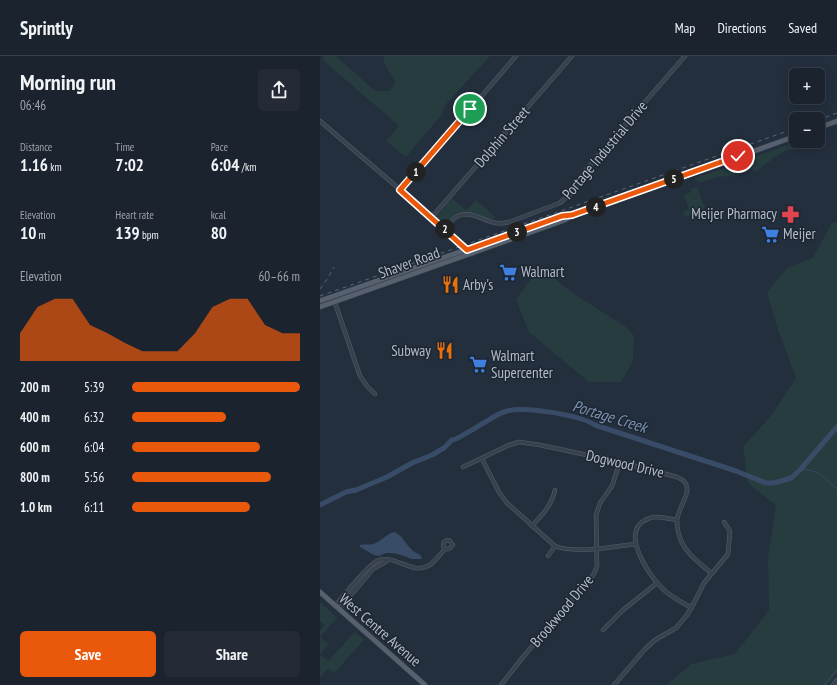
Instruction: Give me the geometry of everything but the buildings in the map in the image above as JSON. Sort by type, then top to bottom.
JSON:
[{"type":"main road","points":[[825,125],[837,121]]},
{"type":"main road","name":"Shaver Road","points":[[320,307],[334,299],[467,250],[562,216],[572,215],[789,138]]},
{"type":"main road","name":"Shaver Road","points":[[320,301],[334,299],[472,254],[565,220],[572,215]]},
{"type":"main road","name":"West Centre Avenue","points":[[320,592],[425,685]]},
{"type":"street","points":[[400,190],[516,56]]},
{"type":"street","points":[[564,56],[568,60]]},
{"type":"street","name":"Dolphin Street","points":[[432,217],[572,56]]},
{"type":"street","name":"Portage Industrial Drive","points":[[445,229],[454,219],[464,214],[472,214],[497,223],[505,223],[560,203],[573,191],[585,171],[685,56]]},
{"type":"street","points":[[320,121],[432,217],[472,254]]},
{"type":"street","points":[[334,299],[360,376],[375,394]]},
{"type":"street","name":"Dogwood Drive","points":[[463,467],[509,445],[519,442],[620,462],[673,476],[687,484],[688,491],[677,520],[678,532],[683,546],[711,573]]},
{"type":"street","points":[[482,459],[503,498],[555,546],[569,549],[635,544]]},
{"type":"street","name":"Brookwood Drive","points":[[501,685],[523,657],[592,578],[597,566],[596,515],[600,503],[612,486],[620,462]]},
{"type":"street","points":[[532,526],[549,507],[555,490]]},
{"type":"street","points":[[677,520],[658,517],[649,518],[638,528],[635,544],[644,565],[657,583],[671,596],[692,608]]},
{"type":"street","points":[[614,685],[645,649],[655,640],[676,628],[692,608],[704,583],[726,556],[728,551],[730,531],[724,522]]},
{"type":"street","points":[[548,556],[555,546]]},
{"type":"street","points":[[337,608],[369,570],[376,566],[388,560],[419,569],[428,566],[445,549]]},
{"type":"street","points":[[603,630],[623,610],[657,583]]},
{"type":"street","points":[[833,685],[837,680]]},
{"type":"green space","points":[[324,56],[336,56],[375,91],[390,91],[395,82],[384,63],[384,56],[490,56],[446,104],[443,109],[443,113],[406,157],[386,141],[399,126],[323,60]]},
{"type":"green space","points":[[789,144],[789,148],[804,148],[788,150],[777,155],[757,171],[751,169],[749,162],[751,158]]},
{"type":"green space","points":[[736,165],[740,166],[742,173],[739,175],[717,177],[699,183],[694,178]]},
{"type":"green space","points":[[697,187],[705,208],[688,216],[684,216],[683,212],[689,209],[684,195],[691,192],[691,189]]},
{"type":"green space","points":[[452,198],[466,210],[476,200],[495,217],[492,220],[467,213],[445,225],[437,218]]},
{"type":"green space","points":[[837,222],[837,674],[828,685],[666,685],[691,664],[735,654],[769,610],[768,557],[776,505],[748,483],[743,447],[771,416],[796,378],[777,327],[767,292],[788,267],[813,258],[832,223]]},
{"type":"green space","points":[[541,267],[571,292],[626,327],[634,336],[633,361],[621,382],[589,382],[529,332],[516,300]]},
{"type":"green space","points":[[320,602],[337,618],[320,637],[320,631],[325,625],[320,620]]},
{"type":"green space","points":[[355,632],[364,640],[334,673],[328,668],[320,677],[320,655],[328,661]]},
{"type":"green space","points":[[320,637],[329,644],[320,654]]},
{"type":"water","points":[[394,532],[401,537],[412,550],[422,557],[421,559],[412,559],[391,553],[386,553],[379,556],[374,555],[360,547],[360,545],[376,543],[388,534]]},
{"type":"waterway","name":"Portage Creek","points":[[320,505],[346,492],[356,490],[387,477],[412,463],[432,455],[444,448],[452,440],[507,411],[526,410],[552,412],[577,418],[736,471],[766,483],[774,483],[791,478],[800,470],[837,427]]},
{"type":"waterway","points":[[800,470],[816,472],[837,489]]},
{"type":"waterway","points":[[824,685],[837,670]]},
{"type":"railway","points":[[825,117],[837,113]]},
{"type":"railway","points":[[320,296],[789,130]]},
{"type":"railway","points":[[320,289],[334,267]]},
{"type":"place","name":"Meijer Pharmacy","points":[[790,214]]},
{"type":"place","name":"Meijer","points":[[770,234]]},
{"type":"place","name":"Walmart","points":[[508,272]]},
{"type":"place","name":"Arby's","points":[[450,285]]},
{"type":"place","name":"Subway","points":[[444,351]]},
{"type":"place","name":"Walmart Supercenter","points":[[478,365]]},
{"type":"route","points":[[470,109],[400,190],[432,217],[467,250],[562,216],[572,215],[615,201],[738,156]]}]
